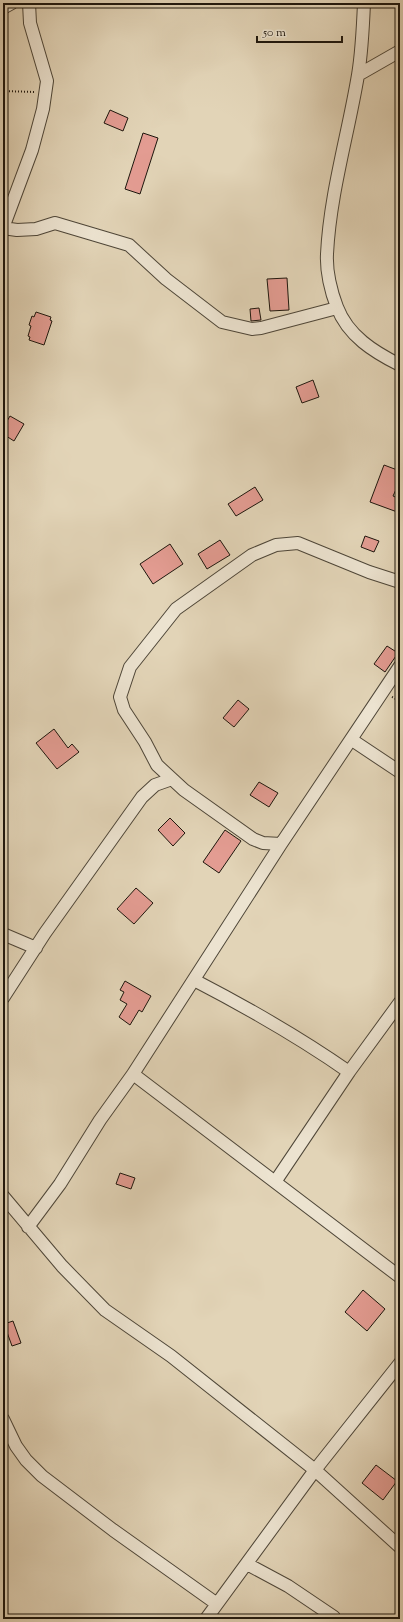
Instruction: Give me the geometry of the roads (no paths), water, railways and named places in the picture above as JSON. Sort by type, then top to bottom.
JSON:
[{"type":"street","points":[[3,8],[12,3]]},
{"type":"street","points":[[29,3],[30,23],[47,81],[32,150],[3,228],[18,230],[36,229],[55,223],[68,225],[129,246],[194,302],[222,322],[242,327],[252,329],[261,328],[337,308]]},
{"type":"street","points":[[364,3],[358,75],[332,215],[327,255],[330,282],[337,308],[349,328],[366,346],[400,365]]},
{"type":"street","points":[[358,75],[400,51]]},
{"type":"street","points":[[281,844],[263,843],[253,839],[184,790],[157,765],[145,742],[124,710],[120,697],[130,667],[176,609],[252,556],[276,545],[298,543],[369,572],[400,582]]},
{"type":"street","points":[[28,1227],[60,1184],[100,1120],[133,1074],[281,844],[352,740],[400,666]]},
{"type":"street","points":[[352,740],[400,772]]},
{"type":"street","points":[[3,998],[36,948],[142,797],[155,785],[172,779]]},
{"type":"street","points":[[3,934],[36,948]]},
{"type":"street","points":[[194,980],[261,1015],[307,1043],[349,1072]]},
{"type":"street","points":[[275,1182],[349,1072],[400,1002]]},
{"type":"street","points":[[133,1074],[400,1277]]},
{"type":"street","points":[[3,1196],[62,1266],[105,1310],[172,1356],[315,1470],[400,1547]]},
{"type":"street","points":[[206,1619],[315,1470],[400,1364]]},
{"type":"street","points":[[3,1419],[16,1446],[26,1460],[42,1476],[113,1530],[217,1604]]},
{"type":"street","points":[[247,1564],[288,1586],[334,1617]]}]
